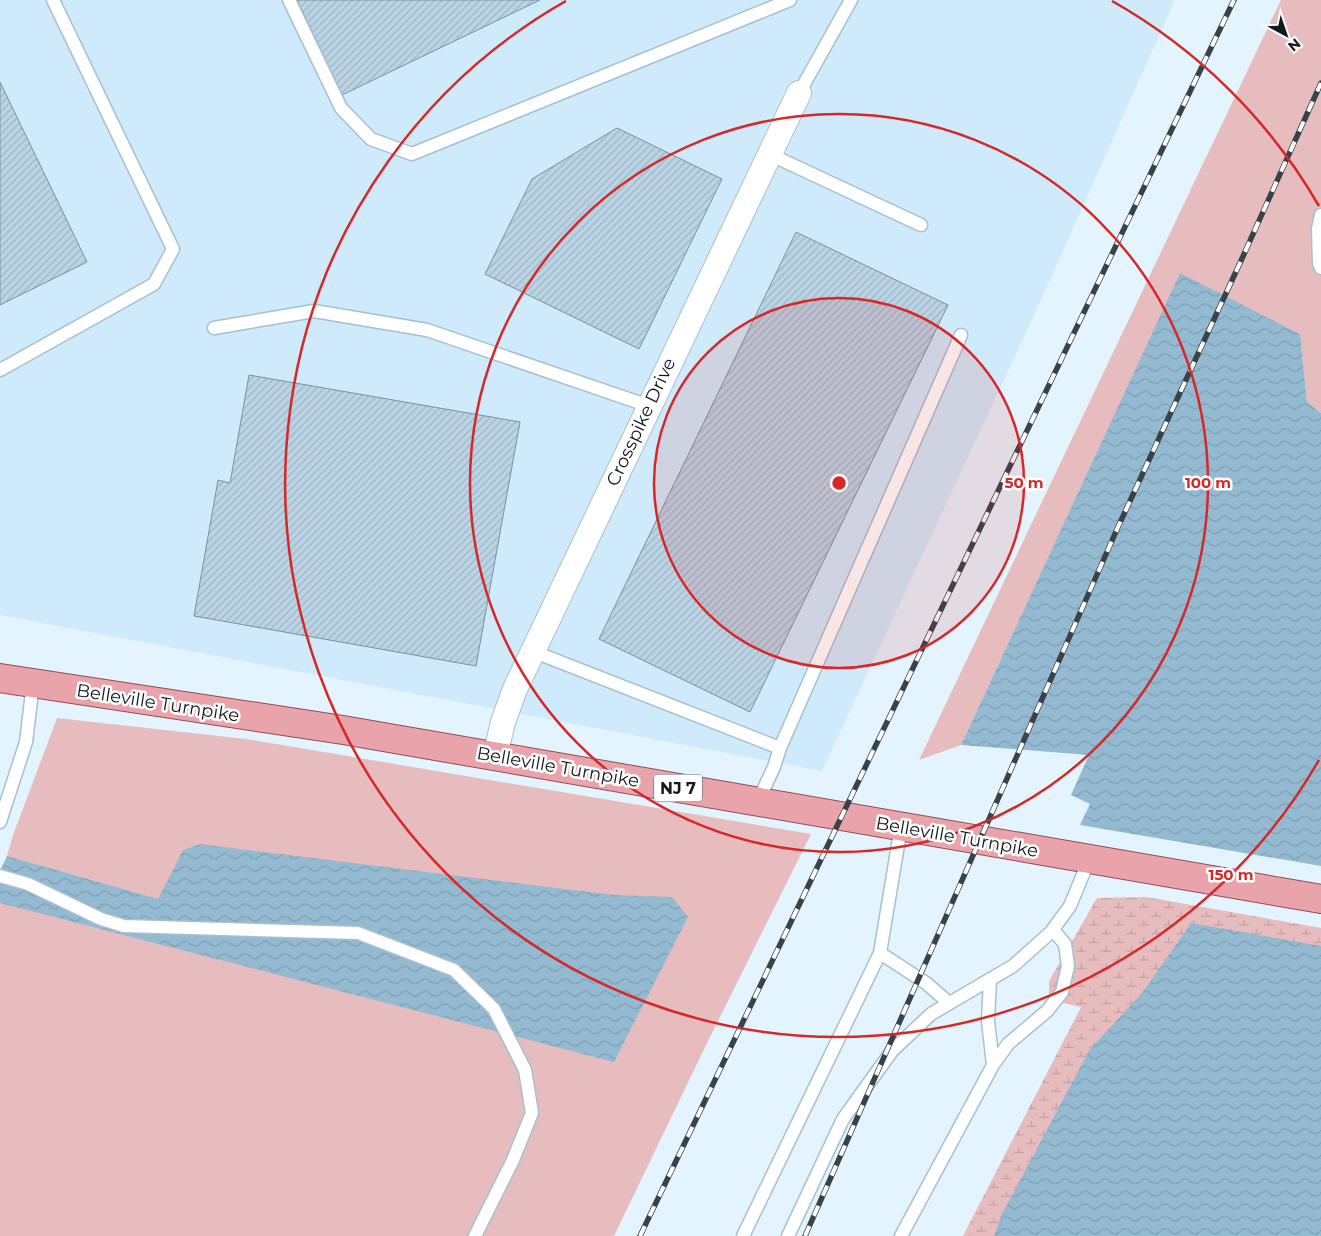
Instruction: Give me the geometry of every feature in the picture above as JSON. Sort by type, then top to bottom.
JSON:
[{"type":"main road","name":"Belleville Turnpike","points":[[0,678],[343,730],[1321,899]]},
{"type":"street","name":"Crosspike Drive","points":[[495,756],[498,739],[514,689],[798,93]]},
{"type":"lane","points":[[0,370],[154,284],[173,250],[53,0]]},
{"type":"lane","points":[[289,0],[341,108],[371,139],[412,154],[790,0]]},
{"type":"lane","points":[[798,93],[851,0]]},
{"type":"lane","points":[[769,154],[921,225]]},
{"type":"lane","points":[[1321,215],[1318,228],[1319,263],[1321,268]]},
{"type":"lane","points":[[214,328],[314,311],[427,330],[648,406]]},
{"type":"lane","points":[[758,801],[961,335]]},
{"type":"lane","points":[[532,651],[780,748]]},
{"type":"lane","points":[[0,822],[26,742],[33,684]]},
{"type":"lane","points":[[743,1236],[880,953],[901,827]]},
{"type":"lane","points":[[788,1236],[844,1119],[892,1051],[931,1014],[1013,966],[1053,930],[1070,906],[1089,860]]},
{"type":"lane","points":[[0,876],[28,884],[101,919],[124,926],[358,933],[454,970],[494,1009],[525,1070],[532,1113],[512,1160],[475,1236]]},
{"type":"lane","points":[[900,1236],[993,1066],[1008,1044],[1046,1011],[1062,992],[1068,966],[1065,944],[1053,930]]},
{"type":"lane","points":[[880,953],[926,983],[949,1003]]},
{"type":"lane","points":[[990,980],[988,1020],[993,1066]]},
{"type":"shaded area","points":[[0,0],[1175,0],[1041,300],[822,771],[0,615]]},
{"type":"green space","points":[[1281,0],[1321,0],[1321,413],[1307,402],[1300,334],[1180,274],[961,745],[919,760]]},
{"type":"green space","points":[[57,718],[246,739],[811,834],[614,1236],[0,1236],[0,880],[13,835]]},
{"type":"green space","points":[[1146,897],[1321,928],[1321,1236],[963,1236],[1081,1007],[1049,1000],[1049,981],[1097,898]]},
{"type":"water","points":[[1180,273],[1300,334],[1307,402],[1321,413],[1321,866],[1080,825],[1090,804],[1071,795],[1089,755],[961,745]]},
{"type":"water","points":[[200,844],[614,895],[672,897],[688,917],[614,1062],[0,903],[0,871],[7,856],[158,899],[183,850]]},
{"type":"water","points":[[1191,923],[1321,946],[1321,1236],[994,1236],[1002,1214],[1090,1049],[1143,992]]},
{"type":"building","points":[[297,0],[540,0],[342,95]]},
{"type":"building","points":[[0,82],[87,262],[0,305]]},
{"type":"building","points":[[617,128],[722,179],[639,349],[485,274],[532,179]]},
{"type":"building","points":[[796,232],[948,305],[750,712],[599,639]]},
{"type":"building","points":[[249,375],[520,422],[476,666],[194,616],[218,480],[230,483]]},
{"type":"railway","points":[[640,1236],[1234,0]]},
{"type":"railway","points":[[805,1236],[1118,527],[1321,83]]}]
